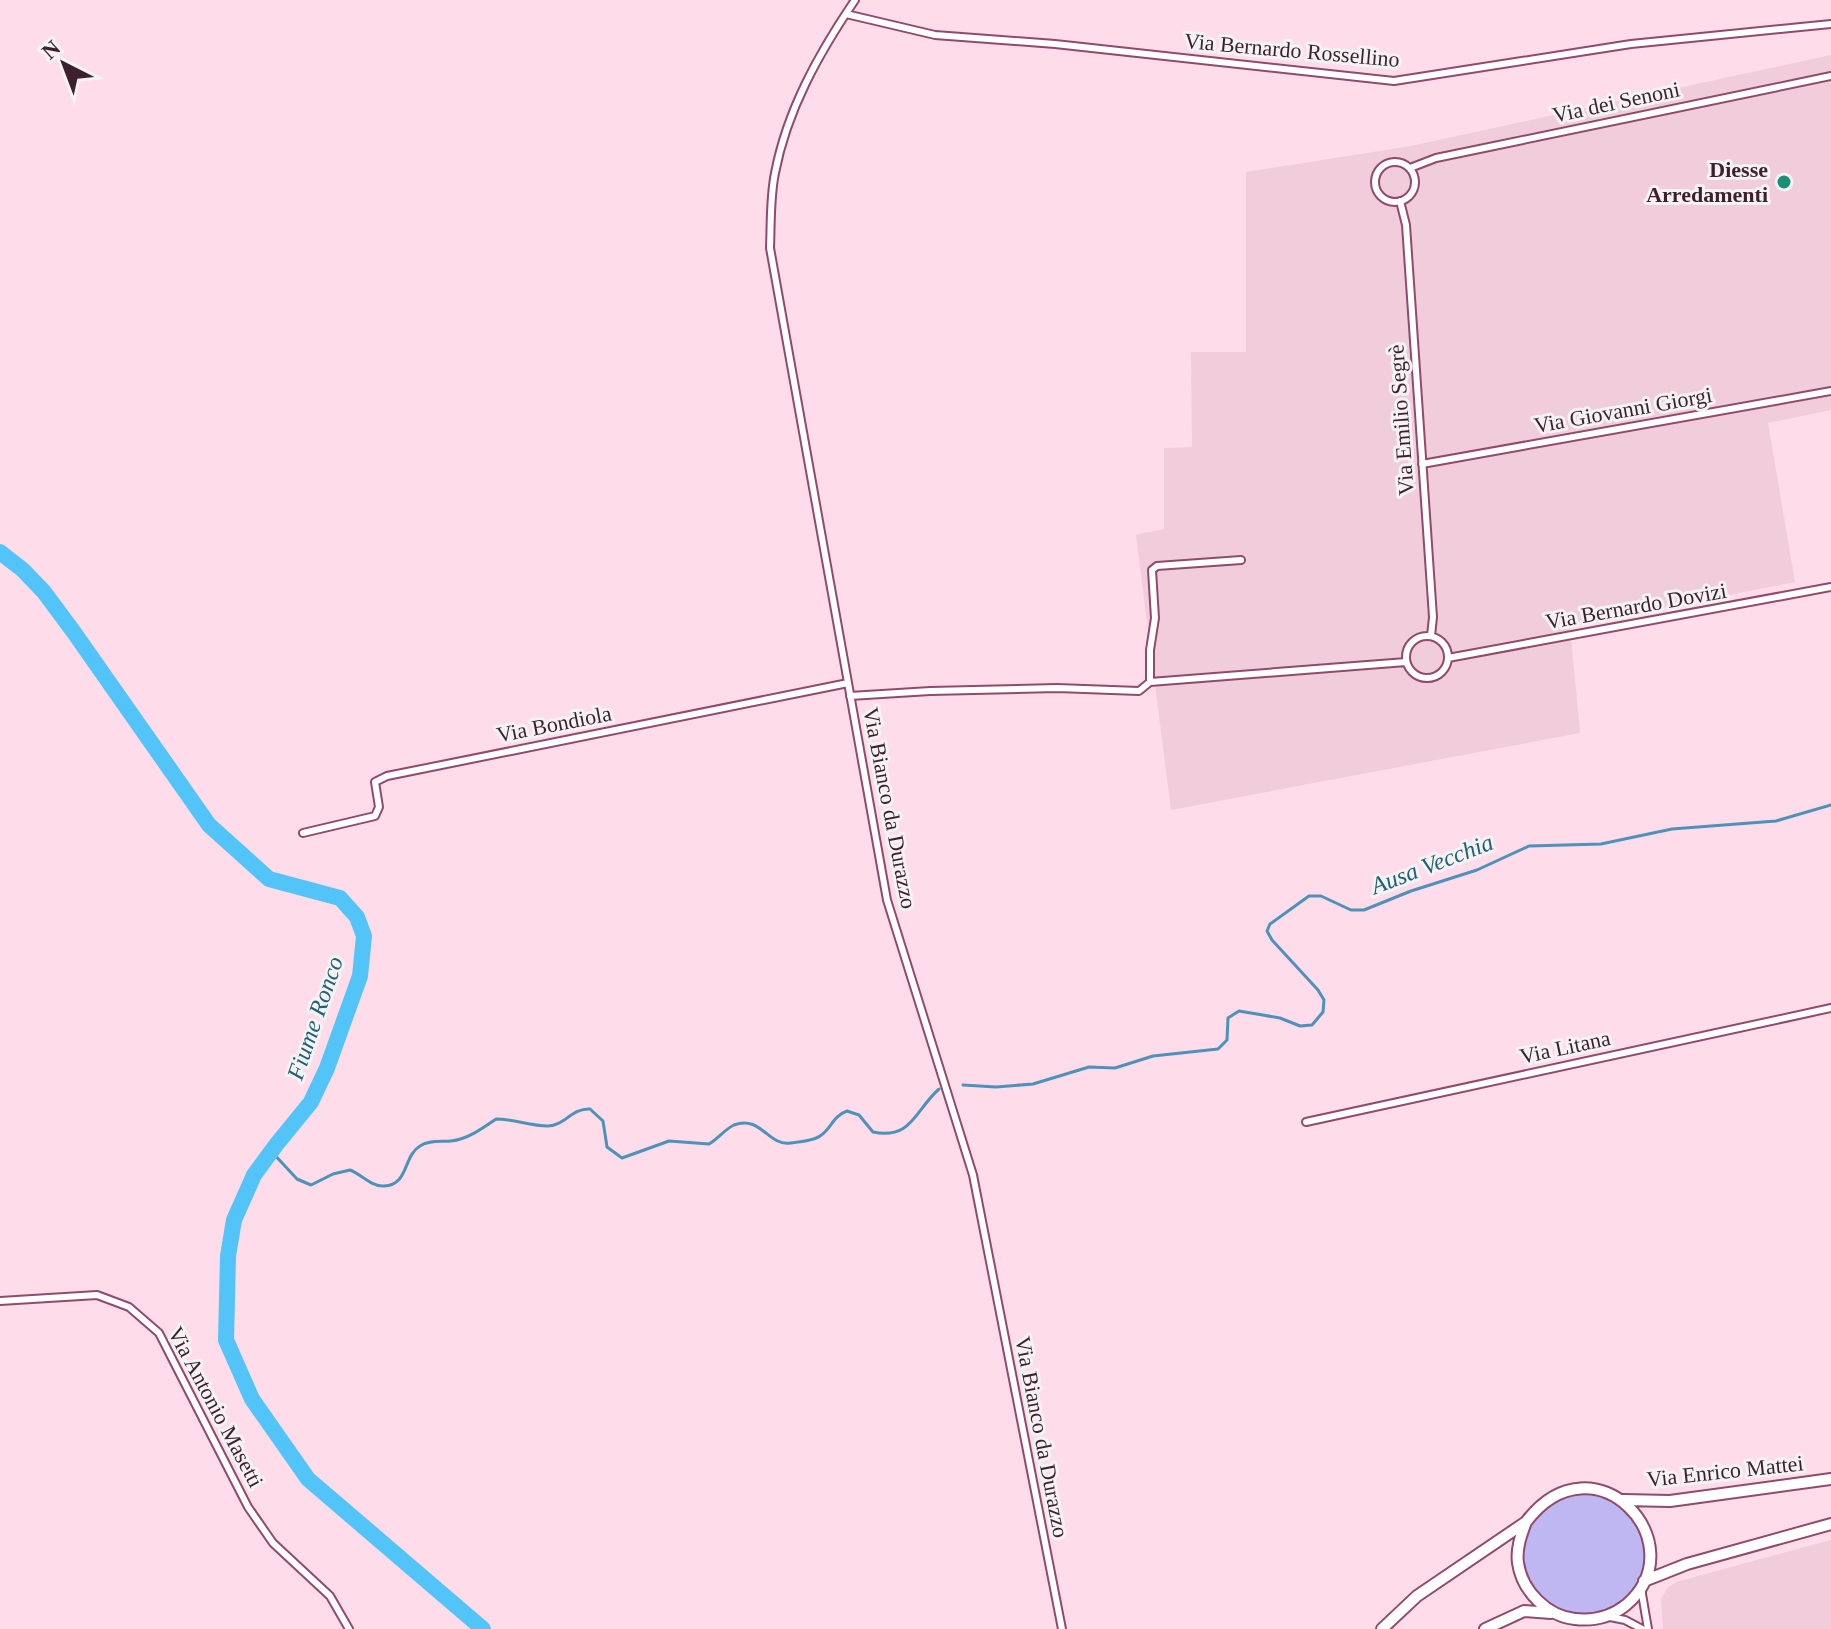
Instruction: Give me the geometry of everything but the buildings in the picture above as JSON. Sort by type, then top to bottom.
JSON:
[{"type":"main road","name":"Via Enrico Mattei","points":[[1622,1500],[1670,1501],[1831,1479]]},
{"type":"main road","points":[[1382,1629],[1417,1596],[1526,1522],[1545,1502],[1569,1490],[1588,1488],[1606,1492],[1622,1500],[1640,1520],[1649,1546],[1649,1564],[1642,1584],[1620,1610],[1589,1620],[1524,1611],[1485,1629]]},
{"type":"main road","points":[[1526,1522],[1518,1553],[1524,1584],[1537,1601],[1554,1613]]},
{"type":"main road","points":[[1642,1584],[1687,1564],[1831,1524]]},
{"type":"street","name":"Via Bianco da Durazzo","points":[[855,0],[797,99],[775,174],[770,248],[887,900],[973,1175],[1062,1629]]},
{"type":"street","name":"Via Bernardo Rossellino","points":[[846,14],[935,35],[1055,44],[1394,81],[1631,44],[1831,24]]},
{"type":"street","name":"Via dei Senoni","points":[[1410,168],[1436,158],[1831,76]]},
{"type":"street","points":[[1394,161],[1410,168],[1415,181],[1407,198],[1388,201],[1378,194],[1375,176],[1382,165],[1394,161]]},
{"type":"street","name":"Via Emilio Segrè","points":[[1400,201],[1406,225],[1433,617],[1431,636]]},
{"type":"street","name":"Via Giovanni Giorgi","points":[[1422,464],[1831,391]]},
{"type":"street","points":[[1150,682],[1150,650],[1155,618],[1152,570],[1157,566],[1241,560]]},
{"type":"street","name":"Via Bernardo Dovizi","points":[[1448,658],[1831,587]]},
{"type":"street","points":[[1431,636],[1445,646],[1448,658],[1443,670],[1428,678],[1412,673],[1406,662],[1406,653],[1413,641],[1431,636]]},
{"type":"street","points":[[850,696],[1041,688],[1139,691],[1150,682],[1406,662]]},
{"type":"street","name":"Via Bondiola","points":[[303,833],[375,816],[379,807],[375,782],[387,776],[848,683]]},
{"type":"street","name":"Via Litana","points":[[1306,1122],[1831,1008]]},
{"type":"street","name":"Via Antonio Masetti","points":[[0,1301],[97,1295],[129,1307],[159,1333],[248,1507],[273,1543],[330,1596],[349,1629]]},
{"type":"street","points":[[1642,1584],[1648,1629]]},
{"type":"street","points":[[1606,1616],[1625,1620],[1642,1629]]},
{"type":"shaded area","points":[[1831,55],[1831,410],[1768,423],[1795,582],[1570,626],[1580,733],[1171,810],[1136,535],[1164,529],[1164,448],[1192,447],[1191,352],[1246,352],[1246,172],[1411,146]]},
{"type":"shaded area","points":[[1584,1495],[1607,1500],[1626,1513],[1639,1532],[1644,1555],[1639,1578],[1626,1597],[1607,1610],[1584,1615],[1561,1610],[1542,1597],[1529,1578],[1524,1555],[1529,1532],[1542,1513],[1561,1500]]},
{"type":"shaded area","points":[[1831,1540],[1831,1629],[1663,1629],[1661,1600],[1667,1588],[1676,1582]]},
{"type":"waterway","name":"Fiume Ronco","points":[[0,552],[44,592],[209,825],[269,879],[340,898],[357,917],[364,936],[360,976],[327,1068],[311,1102],[254,1175],[234,1220],[228,1256],[226,1340],[252,1399],[308,1479],[483,1629]]},
{"type":"waterway","name":"Ausa Vecchia","points":[[963,1085],[996,1087],[1033,1084],[1089,1067],[1115,1068],[1153,1056],[1218,1049],[1227,1040],[1228,1018],[1239,1011],[1280,1018],[1300,1026],[1312,1025],[1323,1012],[1324,1000],[1267,931],[1270,924],[1309,896],[1321,896],[1351,910],[1364,910],[1477,870],[1529,846],[1601,844],[1672,829],[1776,821],[1831,805]]},
{"type":"waterway","name":"Ausa Vecchia","points":[[271,1151],[297,1179],[311,1185],[350,1170],[384,1186],[398,1181],[420,1146],[463,1138],[496,1119],[548,1126],[578,1111],[590,1109],[603,1121],[607,1147],[622,1158],[669,1141],[709,1144],[734,1125],[743,1123],[758,1127],[782,1143],[806,1141],[820,1136],[838,1116],[847,1111],[859,1115],[873,1132],[896,1132],[912,1121],[939,1089]]},
{"type":"place","name":"Diesse Arredamenti","points":[[1784,182]]}]
